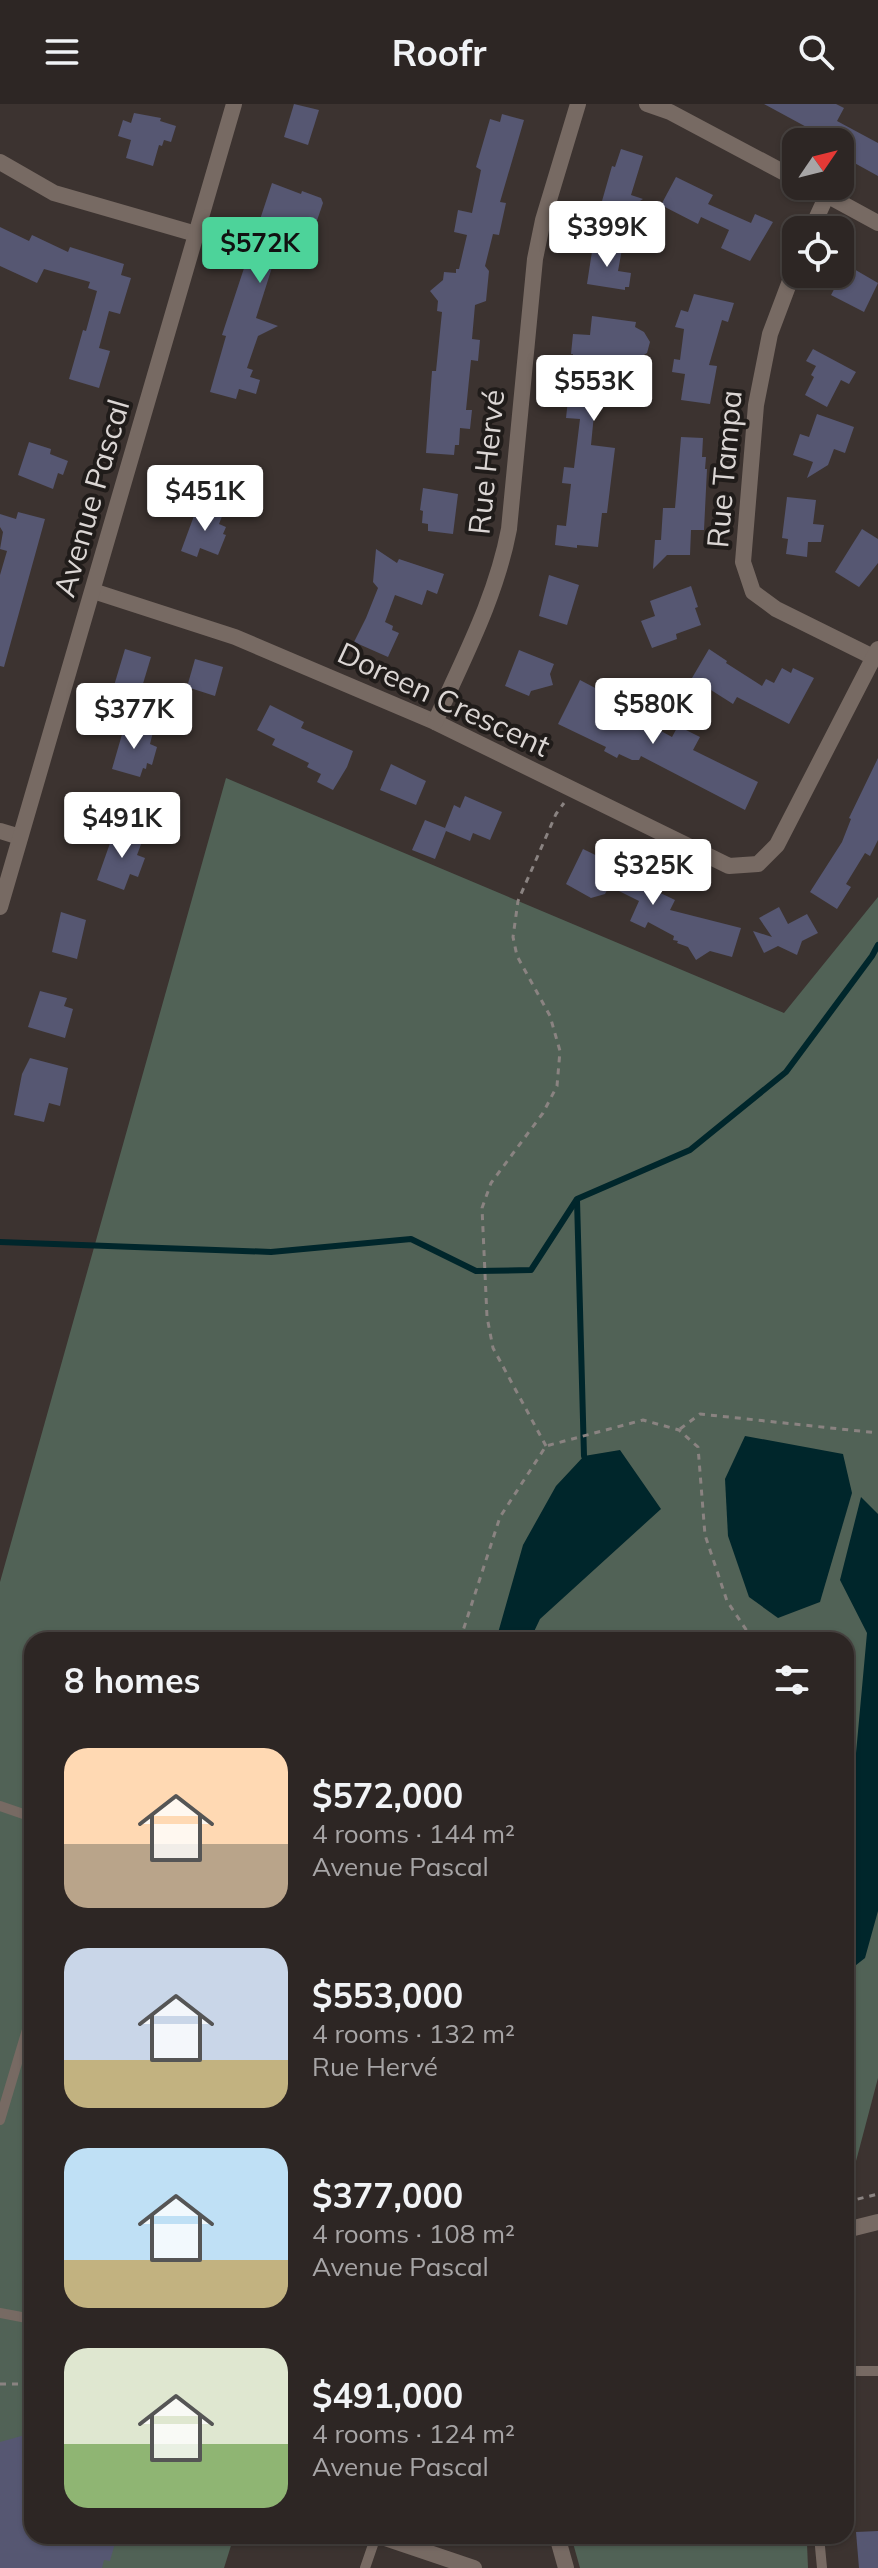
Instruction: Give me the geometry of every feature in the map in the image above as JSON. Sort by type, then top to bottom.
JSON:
[{"type":"street","name":"Avenue Pascal","points":[[0,907],[234,104]]},
{"type":"street","name":"Rue Hervé","points":[[435,722],[495,588],[504,557],[535,259],[543,220],[578,104]]},
{"type":"street","points":[[647,104],[670,112],[782,172]]},
{"type":"street","points":[[0,162],[54,193],[196,234]]},
{"type":"street","points":[[836,200],[878,223]]},
{"type":"street","name":"Rue Tampa","points":[[787,288],[770,334],[756,405],[743,562],[753,592],[776,609],[876,653]]},
{"type":"street","name":"Doreen Crescent","points":[[93,591],[235,637],[435,722],[729,866],[758,864],[777,845],[876,653]]},
{"type":"street","points":[[0,831],[20,837]]},
{"type":"street","points":[[854,2228],[878,2222]]},
{"type":"street","points":[[402,2544],[474,2568]]},
{"type":"street","points":[[559,2544],[566,2568]]},
{"type":"lane","points":[[0,1806],[24,1814]]},
{"type":"lane","points":[[0,2120],[24,2040]]},
{"type":"lane","points":[[0,2313],[24,2318]]},
{"type":"lane","points":[[854,2371],[878,2371]]},
{"type":"lane","points":[[365,2568],[375,2544]]},
{"type":"lane","points":[[820,2544],[822,2568]]},
{"type":"path","points":[[546,1446],[493,1348],[487,1317],[482,1208],[491,1183],[543,1113],[557,1086],[560,1051],[554,1028],[517,956],[513,937],[518,901],[556,814],[572,790]]},
{"type":"path","points":[[679,1430],[700,1414],[878,1433]]},
{"type":"path","points":[[463,1632],[500,1517],[546,1446],[643,1420],[679,1430],[698,1447],[705,1535],[727,1601],[748,1632]]},
{"type":"path","points":[[854,2200],[878,2194]]},
{"type":"path","points":[[0,2384],[24,2382]]},
{"type":"green space","points":[[226,778],[784,1013],[878,897],[878,2078],[854,2169],[854,1632],[24,1632],[24,2544],[232,2544],[224,2568],[0,2568],[0,1582]]},
{"type":"green space","points":[[573,2544],[807,2544],[808,2568],[580,2568]]},
{"type":"water","points":[[745,1436],[843,1454],[852,1493],[820,1602],[778,1618],[749,1597],[728,1536],[725,1479]]},
{"type":"water","points":[[620,1450],[661,1509],[540,1619],[534,1632],[498,1632],[523,1545],[556,1486],[584,1456]]},
{"type":"water","points":[[861,1497],[878,1514],[878,1911],[865,1958],[854,1967],[854,1775],[867,1633],[840,1580]]},
{"type":"building","points":[[294,104],[319,110],[308,145],[284,137]]},
{"type":"building","points":[[764,104],[836,104],[844,108],[837,121],[850,128],[808,128]]},
{"type":"building","points":[[134,113],[161,118],[160,121],[176,126],[171,142],[164,140],[162,146],[159,145],[153,166],[126,158],[131,140],[118,136],[123,120],[131,123]]},
{"type":"building","points":[[502,114],[524,120],[500,202],[506,203],[499,235],[493,234],[485,266],[489,271],[486,301],[475,305],[472,339],[480,340],[478,361],[471,360],[466,410],[472,410],[470,429],[460,428],[459,445],[455,445],[454,455],[426,453],[432,371],[436,371],[442,312],[437,311],[438,301],[430,291],[443,280],[444,272],[456,273],[459,269],[467,235],[454,232],[458,210],[472,213],[481,170],[476,167],[490,119],[500,122]]},
{"type":"building","points":[[854,130],[878,143],[878,176],[854,163]]},
{"type":"building","points":[[621,149],[643,156],[631,195],[643,199],[624,211],[602,201],[612,166],[615,167]]},
{"type":"building","points":[[676,177],[713,195],[708,204],[751,223],[755,214],[773,222],[750,261],[721,248],[729,230],[701,217],[698,224],[661,205]]},
{"type":"building","points":[[272,183],[321,198],[323,203],[312,235],[293,228],[282,264],[274,261],[256,318],[278,326],[258,336],[247,368],[253,370],[250,377],[260,380],[256,394],[239,389],[236,399],[210,392],[226,336],[222,335]]},
{"type":"building","points":[[0,227],[29,241],[32,235],[68,252],[70,247],[124,264],[121,275],[131,278],[120,314],[109,311],[99,348],[110,351],[99,388],[69,379],[97,291],[88,288],[90,282],[44,269],[37,283],[0,266]]},
{"type":"building","points":[[593,245],[622,249],[618,271],[631,273],[629,287],[625,290],[587,284]]},
{"type":"building","points":[[854,269],[878,283],[864,312],[831,295],[835,288],[854,288]]},
{"type":"building","points":[[694,294],[734,303],[728,322],[722,320],[709,365],[717,366],[710,404],[681,400],[685,374],[672,372],[674,359],[680,360],[684,329],[675,327],[681,310],[688,312]]},
{"type":"building","points":[[592,316],[636,322],[635,327],[644,332],[650,342],[647,353],[642,356],[622,357],[617,396],[596,394],[591,445],[615,448],[607,513],[602,513],[598,547],[577,545],[577,548],[555,545],[557,525],[566,526],[571,484],[562,483],[564,467],[574,468],[580,419],[566,418],[573,334],[590,335]]},
{"type":"building","points":[[813,349],[856,372],[849,384],[841,380],[827,407],[805,395],[816,366],[806,361]]},
{"type":"building","points":[[817,414],[854,427],[845,453],[834,449],[828,465],[807,478],[813,462],[793,455],[800,434],[809,437]]},
{"type":"building","points":[[681,437],[703,438],[702,457],[706,457],[707,469],[704,530],[691,530],[690,555],[667,555],[653,569],[655,540],[661,540],[663,508],[675,508]]},
{"type":"building","points":[[29,442],[51,449],[50,454],[68,461],[63,475],[58,473],[53,489],[18,475]]},
{"type":"building","points":[[423,488],[458,494],[453,534],[428,531],[428,524],[422,523]]},
{"type":"building","points":[[787,497],[816,500],[813,524],[824,525],[821,542],[808,542],[807,557],[786,554],[788,539],[782,538]]},
{"type":"building","points":[[198,505],[223,514],[219,524],[226,527],[223,534],[226,535],[218,555],[200,548],[197,557],[181,551]]},
{"type":"building","points":[[18,512],[45,519],[4,667],[0,666],[0,575],[7,551],[0,549],[3,532],[0,514],[16,519]]},
{"type":"building","points":[[862,529],[878,539],[878,563],[859,587],[835,572]]},
{"type":"building","points":[[376,549],[397,563],[399,559],[444,574],[437,594],[427,590],[422,605],[395,595],[385,622],[399,633],[388,657],[354,642],[378,588],[373,582]]},
{"type":"building","points":[[549,575],[579,585],[567,625],[539,616]]},
{"type":"building","points":[[691,586],[701,625],[676,634],[677,639],[652,648],[641,621],[655,616],[650,601]]},
{"type":"building","points":[[125,649],[151,657],[139,697],[113,689]]},
{"type":"building","points":[[709,649],[762,686],[766,679],[774,683],[782,668],[791,673],[793,668],[814,678],[789,724],[737,697],[733,704],[692,678]]},
{"type":"building","points":[[519,650],[554,664],[550,674],[553,685],[531,691],[529,696],[505,686]]},
{"type":"building","points":[[195,659],[223,667],[215,696],[187,687]]},
{"type":"building","points":[[580,680],[607,697],[606,705],[636,721],[637,718],[672,737],[678,726],[700,737],[693,750],[758,782],[745,810],[641,756],[639,760],[632,760],[619,754],[617,758],[604,751],[606,747],[558,724]]},
{"type":"building","points":[[270,705],[304,722],[301,728],[353,751],[333,790],[317,782],[321,774],[307,767],[309,763],[272,745],[275,739],[257,730]]},
{"type":"building","points":[[125,724],[153,732],[150,744],[157,747],[152,765],[147,763],[140,777],[112,769]]},
{"type":"building","points":[[878,758],[878,840],[870,856],[865,853],[846,884],[851,887],[837,909],[810,892],[842,842],[849,818]]},
{"type":"building","points":[[391,764],[426,781],[416,805],[380,790]]},
{"type":"building","points":[[465,796],[502,812],[490,840],[473,833],[470,841],[446,831],[435,859],[412,850],[425,820],[445,828],[454,805],[460,808]]},
{"type":"building","points":[[115,829],[143,839],[137,855],[145,858],[138,877],[130,874],[124,890],[97,880]]},
{"type":"building","points":[[583,849],[651,882],[648,887],[675,900],[670,910],[741,928],[732,957],[710,951],[696,960],[688,947],[673,940],[674,936],[648,922],[645,928],[630,921],[639,901],[609,886],[605,894],[591,898],[566,884]]},
{"type":"building","points":[[779,907],[788,924],[807,914],[818,933],[802,941],[797,955],[778,946],[764,953],[753,931],[772,937],[759,918]]},
{"type":"building","points":[[61,912],[86,920],[77,959],[52,952]]},
{"type":"building","points":[[40,991],[67,998],[64,1006],[73,1009],[65,1038],[28,1027]]},
{"type":"building","points":[[30,1058],[68,1068],[60,1106],[49,1103],[44,1122],[14,1115],[22,1074]]},
{"type":"building","points":[[24,2435],[24,2544],[115,2544],[110,2561],[104,2560],[102,2568],[0,2568],[0,2442]]},
{"type":"building","points":[[878,2531],[878,2568],[859,2568],[856,2532]]},
{"type":"waterway","points":[[0,1242],[271,1252],[411,1239],[476,1271],[531,1270],[577,1199],[690,1150],[786,1072],[878,945]]},
{"type":"waterway","points":[[577,1200],[584,1456]]}]
